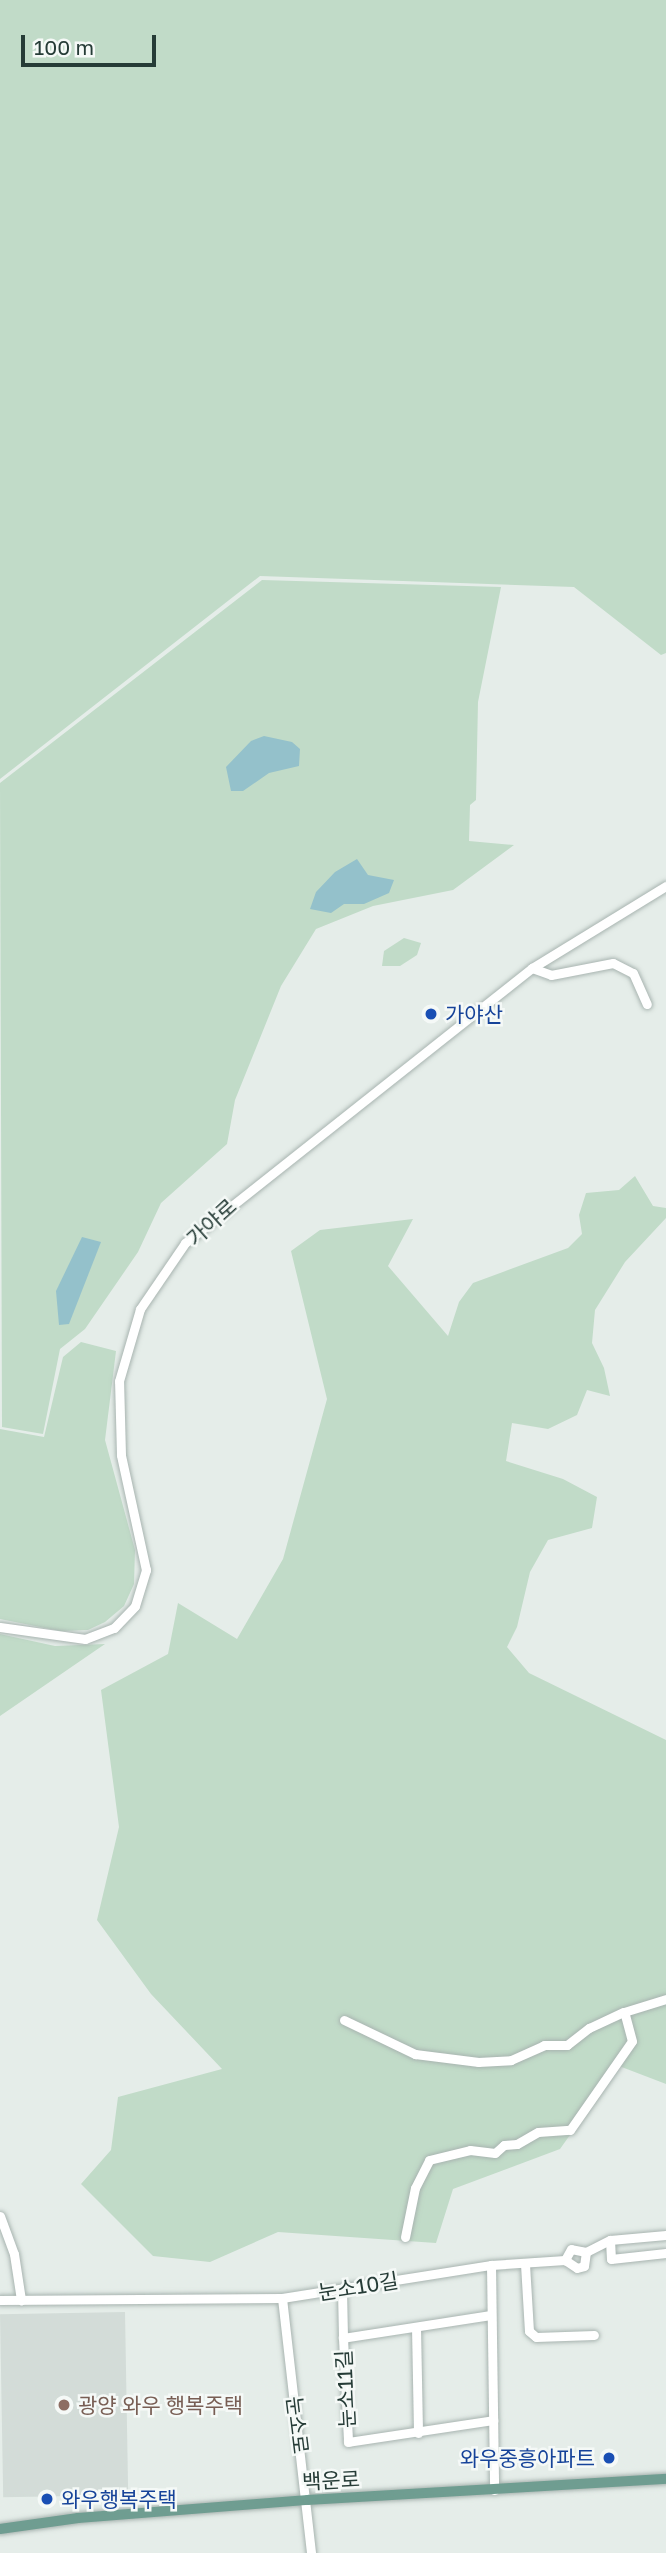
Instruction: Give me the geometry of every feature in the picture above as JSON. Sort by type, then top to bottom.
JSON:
[{"type":"main road","name":"백운로","points":[[0,2529],[78,2518],[308,2500],[666,2479]]},
{"type":"street","name":"가야로","points":[[0,1627],[85,1640],[114,1628],[135,1606],[146,1570],[121,1455],[119,1381],[140,1309],[167,1265],[227,1206],[532,968],[666,886]]},
{"type":"street","points":[[532,968],[551,975],[613,963],[633,972],[647,1004]]},
{"type":"street","points":[[344,2020],[415,2054],[478,2062],[511,2060],[544,2045],[567,2045],[624,2012],[666,1999]]},
{"type":"street","points":[[405,2237],[415,2189],[429,2160],[470,2150],[495,2153],[504,2145],[517,2144],[538,2132],[570,2130],[632,2040],[624,2012]]},
{"type":"street","points":[[0,2217],[14,2254],[20,2300]]},
{"type":"street","points":[[586,2252],[584,2266],[577,2268],[565,2260],[571,2249],[586,2252],[610,2240],[666,2235]]},
{"type":"street","points":[[610,2240],[611,2259],[666,2253]]},
{"type":"street","name":"눈소10길","points":[[0,2300],[282,2298],[491,2265],[565,2260]]},
{"type":"street","points":[[525,2264],[529,2331],[536,2337],[594,2335]]},
{"type":"street","points":[[491,2265],[494,2490]]},
{"type":"street","points":[[342,2290],[343,2338]]},
{"type":"street","name":"눈소로","points":[[282,2298],[308,2500],[311,2553]]},
{"type":"street","name":"눈소11길","points":[[491,2315],[343,2338],[348,2442],[493,2420]]},
{"type":"street","points":[[416,2327],[418,2433]]},
{"type":"shaded area","name":"광양 와우 행복주택","points":[[125,2312],[128,2495],[3,2497],[0,2314]]},
{"type":"green space","points":[[0,0],[666,0],[666,653],[661,655],[574,587],[260,576],[0,779]]},
{"type":"green space","points":[[262,580],[501,587],[478,702],[476,800],[470,805],[469,841],[514,845],[453,890],[373,906],[316,929],[281,986],[235,1100],[227,1144],[161,1203],[138,1252],[85,1329],[60,1349],[43,1434],[2,1427],[0,783]]},
{"type":"green space","points":[[404,938],[421,943],[417,955],[400,966],[382,966],[384,951]]},
{"type":"green space","points":[[635,1176],[653,1206],[666,1208],[666,1218],[625,1262],[595,1310],[592,1343],[604,1368],[610,1396],[587,1390],[577,1415],[548,1429],[512,1423],[506,1461],[563,1479],[597,1497],[592,1528],[548,1540],[530,1572],[517,1627],[507,1647],[529,1673],[666,1740],[666,2084],[619,2066],[560,2149],[453,2189],[436,2243],[278,2232],[210,2262],[153,2256],[81,2184],[111,2150],[118,2097],[222,2069],[151,1994],[97,1920],[119,1827],[101,1690],[168,1654],[178,1603],[237,1639],[283,1559],[327,1399],[291,1251],[320,1230],[413,1219],[388,1266],[448,1336],[459,1302],[473,1283],[568,1248],[582,1234],[579,1215],[586,1193],[619,1190]]},
{"type":"green space","points":[[81,1342],[116,1351],[105,1440],[135,1550],[134,1584],[124,1606],[105,1622],[88,1630],[60,1631],[0,1619],[0,1429],[44,1437],[63,1357]]},
{"type":"green space","points":[[0,1634],[55,1646],[105,1644],[0,1716]]},
{"type":"water","points":[[264,736],[292,742],[300,749],[299,766],[269,773],[243,791],[231,791],[226,767],[251,741]]},
{"type":"water","points":[[357,859],[368,875],[394,880],[389,893],[364,904],[344,904],[331,913],[310,909],[316,892],[335,872]]},
{"type":"water","points":[[82,1237],[101,1242],[69,1324],[59,1325],[56,1291]]},
{"type":"place","name":"가야산","points":[[431,1014]]},
{"type":"place","name":"광양 와우 행복주택","points":[[64,2405]]},
{"type":"place","name":"와우중흥아파트","points":[[609,2458]]},
{"type":"place","name":"와우행복주택","points":[[47,2499]]}]
